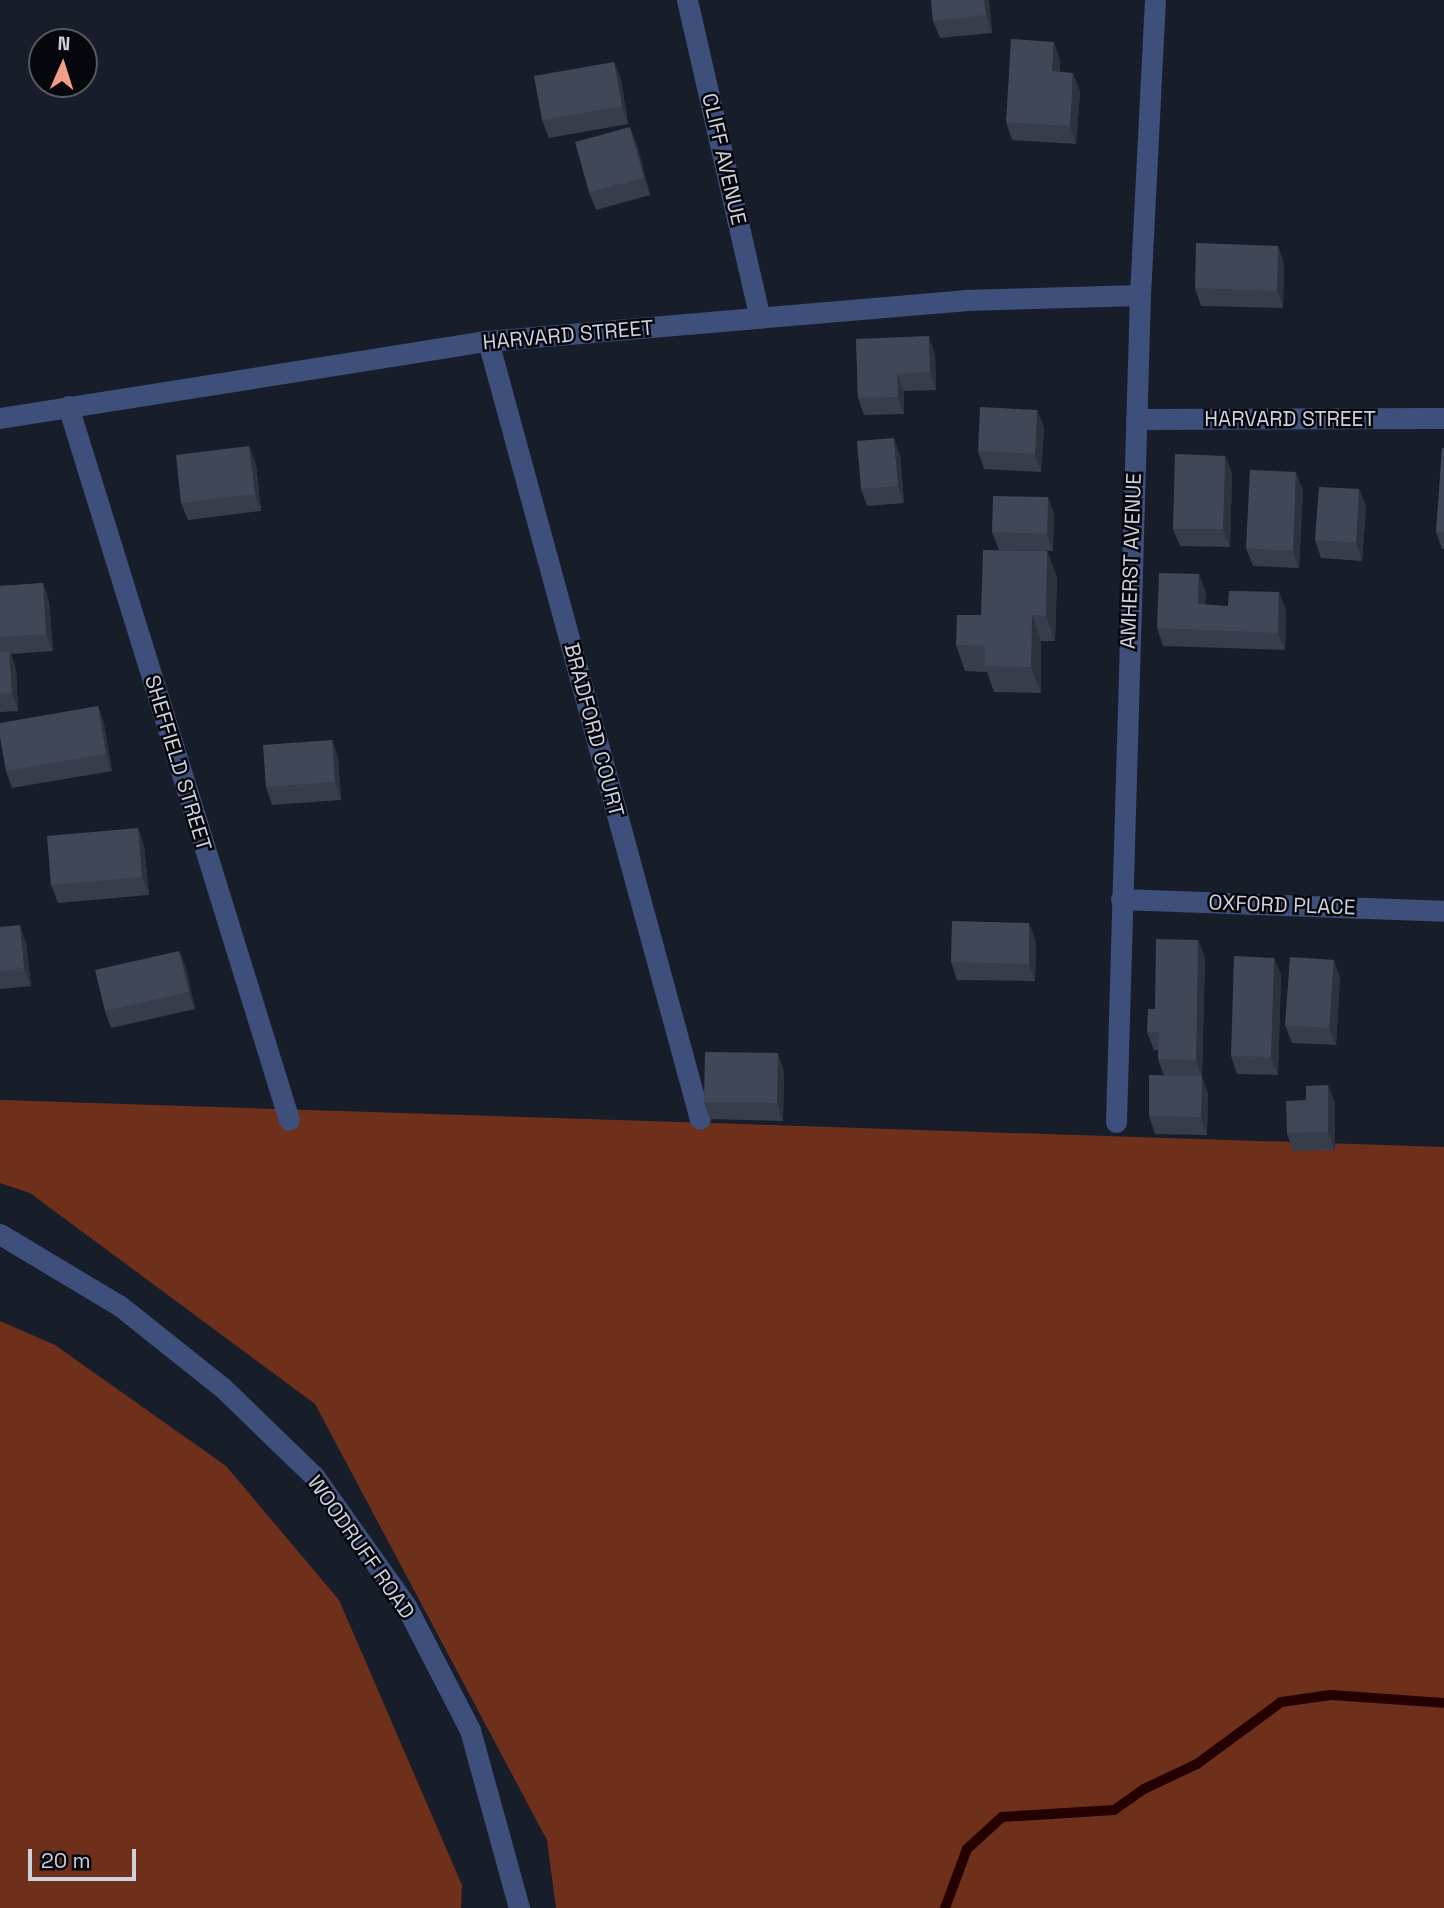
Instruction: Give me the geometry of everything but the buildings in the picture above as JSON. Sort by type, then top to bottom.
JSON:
[{"type":"street","name":"CLIFF AVENUE","points":[[687,0],[760,318]]},
{"type":"street","name":"AMHERST AVENUE","points":[[1116,1122],[1140,295],[1155,0]]},
{"type":"street","name":"HARVARD STREET","points":[[0,418],[488,341],[964,300],[1140,295]]},
{"type":"street","name":"BRADFORD COURT","points":[[488,341],[700,1119]]},
{"type":"street","name":"SHEFFIELD STREET","points":[[68,406],[289,1120]]},
{"type":"street","name":"HARVARD STREET","points":[[1136,419],[1444,418]]},
{"type":"street","name":"OXFORD PLACE","points":[[1121,899],[1444,911]]},
{"type":"street","name":"WOODRUFF ROAD","points":[[0,1234],[120,1306],[222,1387],[314,1476],[405,1606],[470,1730],[519,1908]]},
{"type":"shaded area","points":[[0,1100],[1444,1147],[1444,1908],[556,1908],[547,1840],[315,1404],[30,1193],[0,1183]]},
{"type":"shaded area","points":[[0,1321],[55,1345],[226,1466],[339,1600],[462,1885],[461,1908],[0,1908]]},
{"type":"waterway","points":[[945,1908],[967,1849],[1002,1817],[1114,1810],[1144,1789],[1197,1764],[1281,1702],[1331,1695],[1444,1703]]}]
